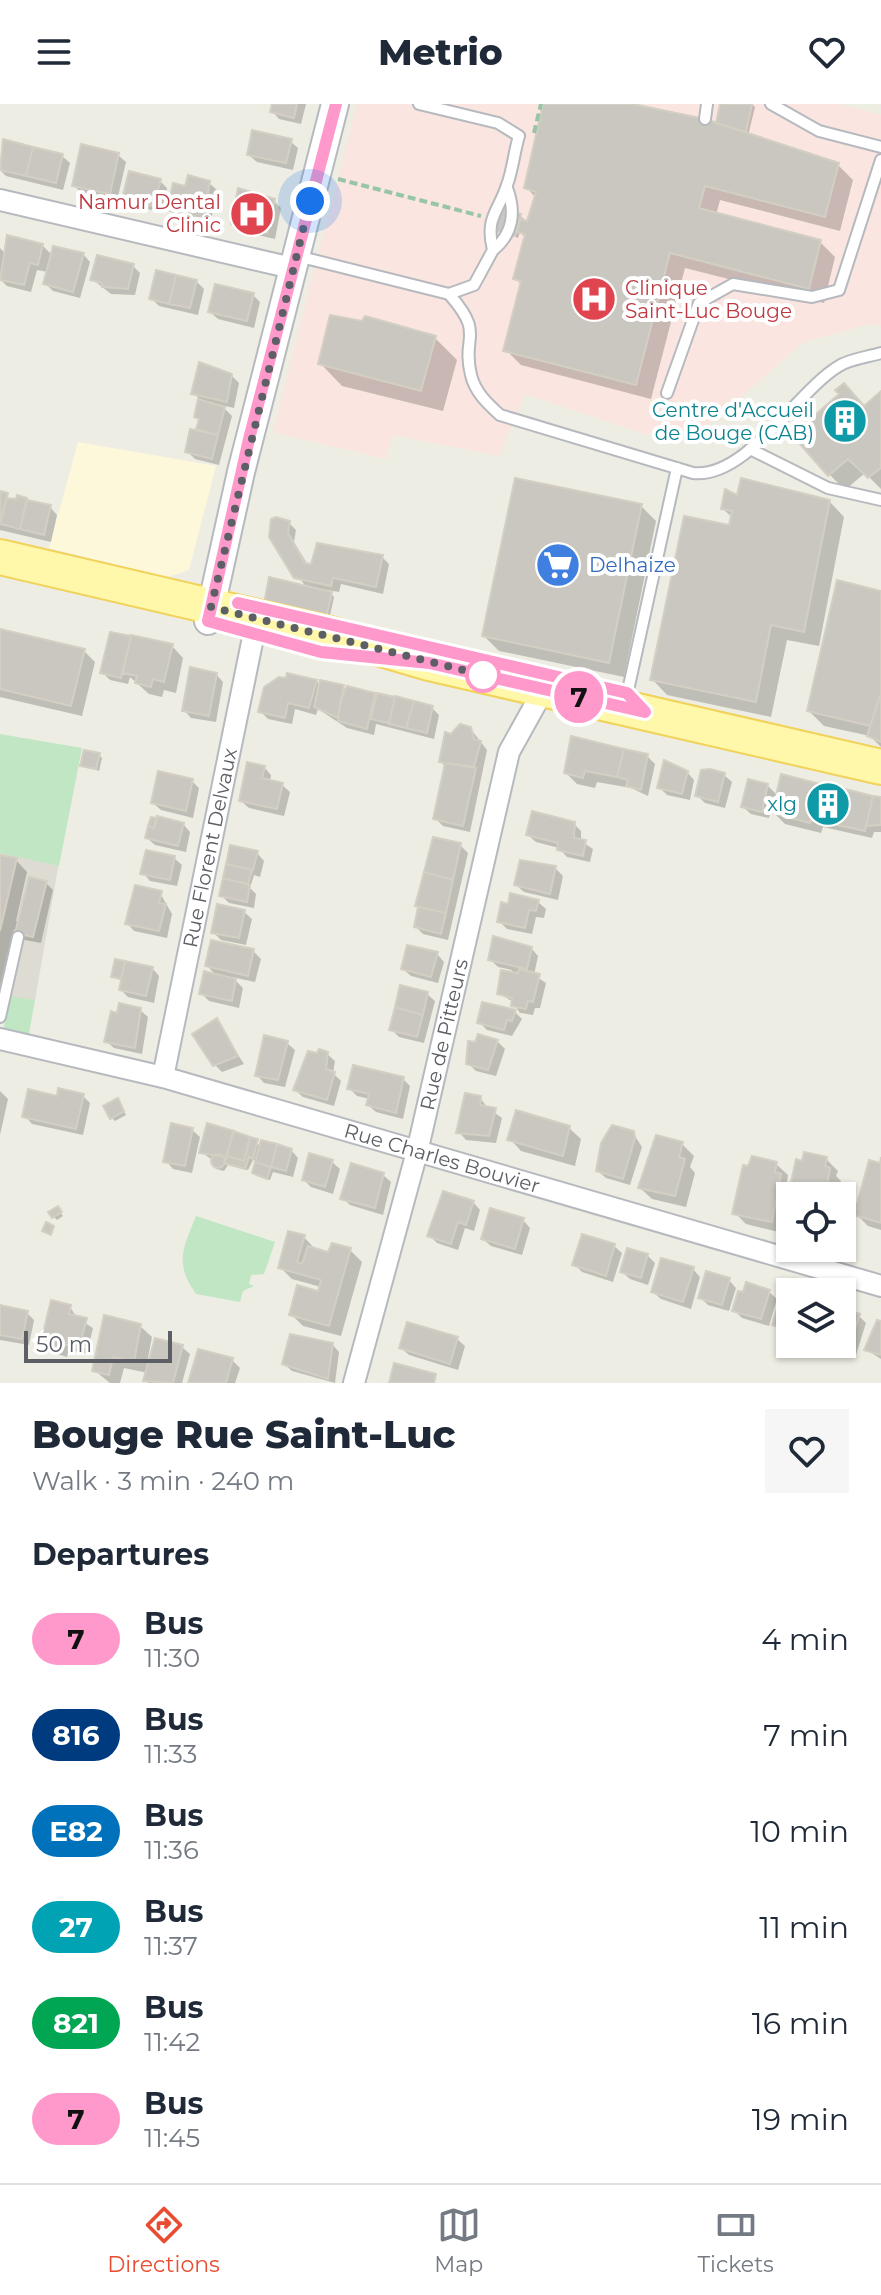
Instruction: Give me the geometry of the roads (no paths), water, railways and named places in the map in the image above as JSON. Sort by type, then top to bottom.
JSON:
[{"type":"main road","points":[[0,557],[211,608],[255,624],[419,653],[544,689],[628,700],[881,767]]},
{"type":"main road","points":[[0,574],[211,608]]},
{"type":"street","points":[[211,608],[293,262],[335,104]]},
{"type":"street","points":[[0,200],[293,262]]},
{"type":"street","name":"Rue Florent Delvaux","points":[[163,1077],[255,624]]},
{"type":"street","name":"Rue de Pitteurs","points":[[354,1383],[417,1152],[509,752],[528,724],[544,689]]},
{"type":"street","name":"Rue Charles Bouvier","points":[[0,1039],[163,1077],[881,1286]]},
{"type":"lane","points":[[419,104],[498,123],[519,136],[507,188],[492,218],[489,232],[493,250]]},
{"type":"lane","points":[[705,119],[707,104]]},
{"type":"lane","points":[[771,104],[819,131],[881,147]]},
{"type":"lane","points":[[667,393],[699,303],[733,284],[812,297],[839,290],[881,160]]},
{"type":"lane","points":[[293,262],[449,294],[474,285],[493,250],[507,239],[514,206],[507,188]]},
{"type":"lane","points":[[449,294],[463,310],[472,329],[471,374],[480,396],[500,415],[709,475],[750,449],[840,365],[881,353]]},
{"type":"lane","points":[[750,449],[828,488],[881,500]]},
{"type":"lane","points":[[628,700],[677,468]]},
{"type":"lane","points":[[211,608],[419,653]]},
{"type":"lane","points":[[0,1017],[18,937]]},
{"type":"place","name":"Namur Dental Clinic","points":[[252,214]]},
{"type":"place","name":"Clinique Saint-Luc Bouge","points":[[594,299]]},
{"type":"place","name":"Centre d'Accueil de Bouge (CAB)","points":[[845,421]]},
{"type":"place","name":"Delhaize","points":[[558,565]]},
{"type":"place","name":"xlg","points":[[828,804]]}]
